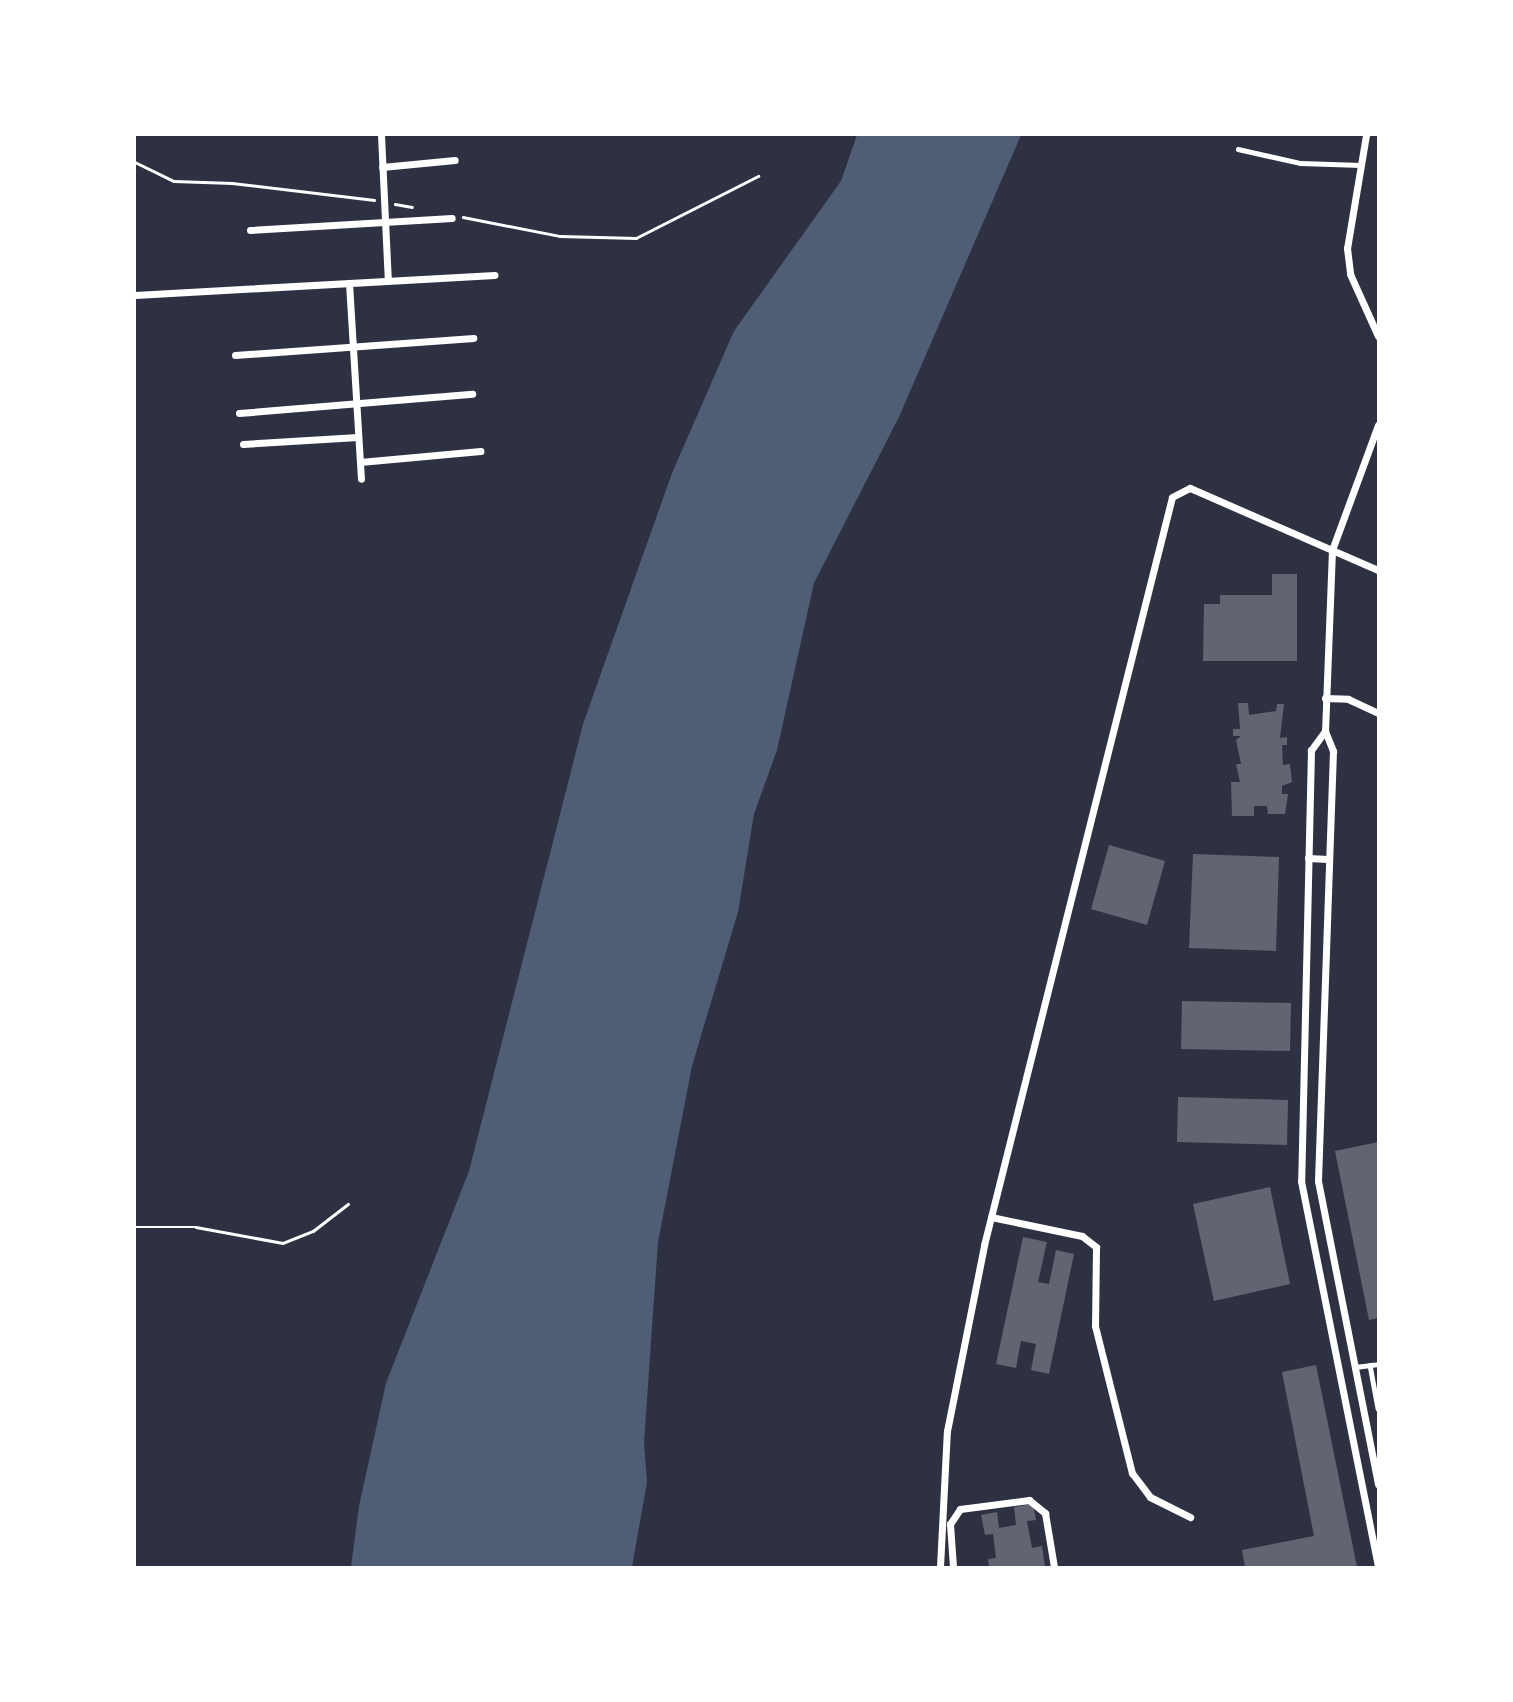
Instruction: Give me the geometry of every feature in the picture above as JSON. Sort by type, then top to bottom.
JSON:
[{"type":"street","points":[[381,135],[388,281]]},
{"type":"street","points":[[1366,135],[1348,262],[1378,335]]},
{"type":"street","points":[[382,167],[455,160]]},
{"type":"street","points":[[250,230],[452,218]]},
{"type":"street","points":[[135,295],[494,275]]},
{"type":"street","points":[[349,283],[361,479]]},
{"type":"street","points":[[235,355],[473,338]]},
{"type":"street","points":[[239,413],[472,394]]},
{"type":"street","points":[[1378,425],[1332,550],[1325,732],[1334,751],[1318,1133],[1318,1181],[1378,1484]]},
{"type":"street","points":[[243,444],[358,437]]},
{"type":"street","points":[[360,461],[480,451]]},
{"type":"street","points":[[940,1567],[947,1431],[990,1216],[1172,497],[1190,488],[1378,570]]},
{"type":"street","points":[[1325,698],[1348,699],[1378,713]]},
{"type":"street","points":[[1325,732],[1311,750],[1301,1181],[1378,1565]]},
{"type":"street","points":[[1308,858],[1328,859]]},
{"type":"street","points":[[1301,1131],[1318,1133]]},
{"type":"street","points":[[990,1216],[1082,1236],[1096,1247],[1095,1326],[1132,1473],[1150,1497],[1191,1517]]},
{"type":"street","points":[[1327,1311],[1341,1306]]},
{"type":"street","points":[[953,1567],[950,1524],[960,1509],[1029,1500],[1045,1513],[1054,1567]]},
{"type":"lane","points":[[1238,149],[1300,163],[1361,165]]},
{"type":"lane","points":[[1354,1367],[1378,1364]]},
{"type":"lane","points":[[1370,1365],[1378,1408]]},
{"type":"path","points":[[135,1227],[196,1227],[283,1243],[313,1231],[348,1204]]},
{"type":"water","points":[[857,135],[1021,135],[899,417],[814,583],[777,750],[754,814],[738,912],[692,1066],[658,1242],[644,1442],[647,1482],[632,1567],[351,1567],[359,1506],[386,1383],[469,1171],[583,724],[672,473],[734,331],[841,181]]},
{"type":"building","points":[[1272,574],[1297,574],[1297,661],[1203,661],[1204,604],[1220,604],[1220,595],[1272,595]]},
{"type":"building","points":[[1238,703],[1248,703],[1249,715],[1276,711],[1277,704],[1284,704],[1280,738],[1287,737],[1287,745],[1282,745],[1283,765],[1290,764],[1292,782],[1282,786],[1282,794],[1288,794],[1285,814],[1268,814],[1267,806],[1254,806],[1254,816],[1232,816],[1231,782],[1240,782],[1236,764],[1241,764],[1236,740],[1241,736],[1233,736],[1233,729],[1240,729]]},
{"type":"building","points":[[1109,845],[1165,861],[1147,925],[1091,909]]},
{"type":"building","points":[[1193,854],[1279,857],[1276,951],[1189,948]]},
{"type":"building","points":[[1182,1001],[1291,1003],[1290,1051],[1181,1049]]},
{"type":"building","points":[[1178,1097],[1288,1100],[1287,1145],[1177,1142]]},
{"type":"building","points":[[1378,1142],[1378,1318],[1369,1320],[1335,1151]]},
{"type":"building","points":[[1270,1187],[1290,1284],[1214,1301],[1193,1204]]},
{"type":"building","points":[[1023,1237],[1047,1242],[1038,1282],[1049,1284],[1056,1250],[1074,1254],[1049,1374],[1031,1370],[1036,1344],[1021,1341],[1016,1368],[996,1364]]},
{"type":"building","points":[[1316,1365],[1357,1567],[1245,1567],[1242,1550],[1314,1536],[1282,1372]]},
{"type":"building","points":[[1033,1504],[1036,1520],[1027,1521],[1032,1548],[1042,1546],[1045,1567],[989,1567],[988,1559],[996,1558],[993,1534],[985,1535],[981,1515],[997,1512],[999,1528],[1016,1525],[1014,1507]]}]
